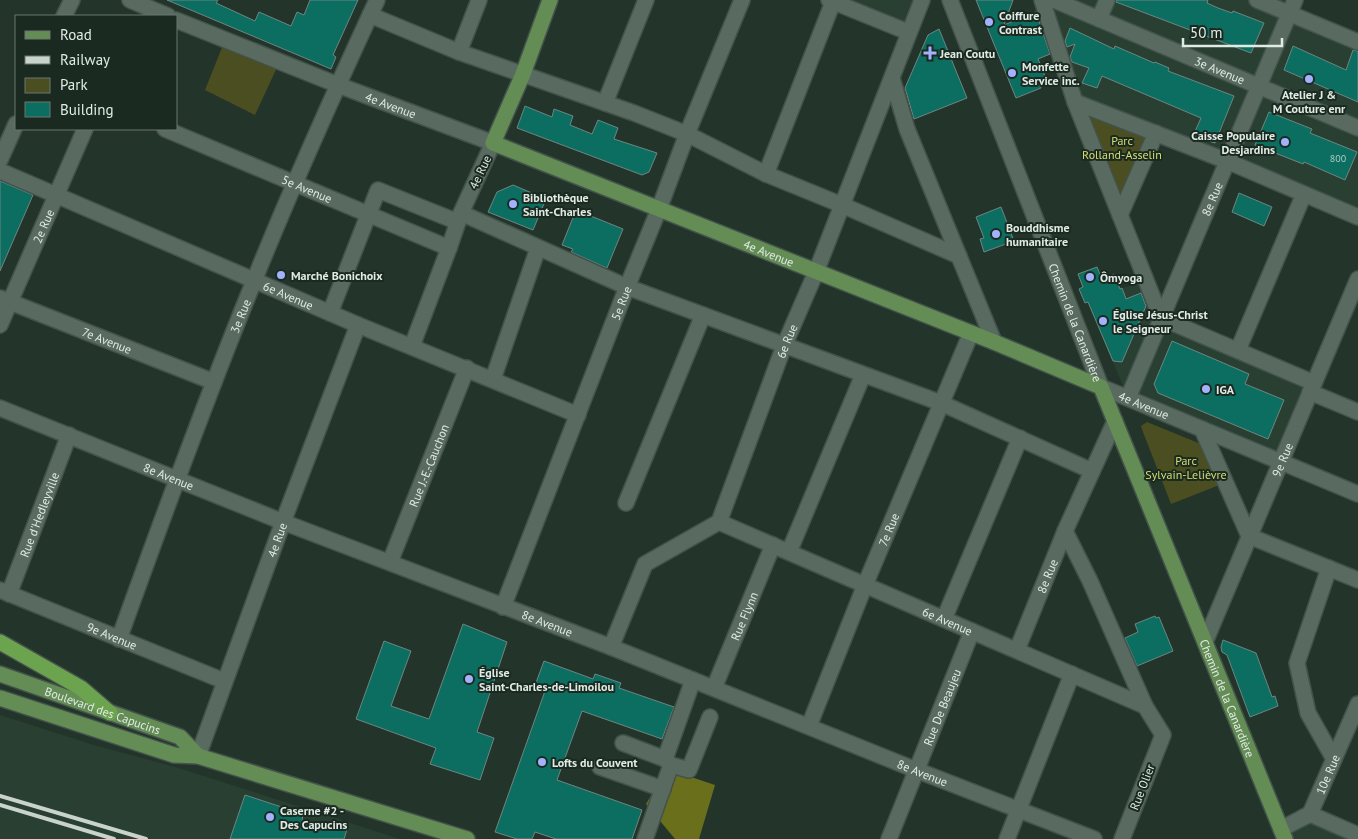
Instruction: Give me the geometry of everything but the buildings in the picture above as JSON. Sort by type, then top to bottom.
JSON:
[{"type":"highway","points":[[0,642],[81,688],[110,713]]},
{"type":"main road","name":"4e Rue","points":[[493,143],[550,0]]},
{"type":"main road","name":"4e Avenue","points":[[493,143],[994,342],[1101,387]]},
{"type":"main road","name":"Chemin de la Canardière","points":[[1101,387],[1283,834]]},
{"type":"main road","name":"Boulevard des Capucins","points":[[0,674],[180,737],[198,756]]},
{"type":"main road","name":"Boulevard des Capucins","points":[[0,698],[174,755],[198,756],[466,839]]},
{"type":"street","points":[[64,15],[72,0]]},
{"type":"street","name":"3e Rue","points":[[119,639],[177,478],[254,280],[294,184],[377,0]]},
{"type":"street","points":[[459,52],[478,0]]},
{"type":"street","points":[[605,103],[646,0]]},
{"type":"street","name":"5e Rue","points":[[503,606],[687,134],[742,0]]},
{"type":"street","name":"6e Rue","points":[[719,522],[784,346],[816,272],[922,0]]},
{"type":"street","name":"Chemin de la Canardière","points":[[950,0],[1101,387]]},
{"type":"street","points":[[1042,0],[1075,102],[1161,318],[1238,350],[1358,412]]},
{"type":"street","name":"3e Avenue","points":[[1054,0],[1358,128]]},
{"type":"street","points":[[1098,19],[1107,0]]},
{"type":"street","points":[[1257,0],[1292,7],[1358,42]]},
{"type":"street","points":[[766,174],[831,1],[908,32]]},
{"type":"street","points":[[136,5],[165,15]]},
{"type":"street","name":"8e Rue","points":[[1128,398],[1292,7]]},
{"type":"street","points":[[370,15],[459,52],[687,134],[766,174],[959,256]]},
{"type":"street","name":"4e Avenue","points":[[178,21],[338,85],[493,143]]},
{"type":"street","points":[[892,78],[907,129],[994,342]]},
{"type":"street","points":[[1075,102],[1227,161],[1358,217]]},
{"type":"street","points":[[0,160],[15,126]]},
{"type":"street","name":"2e Rue","points":[[0,325],[5,300],[56,195],[85,130]]},
{"type":"street","name":"5e Avenue","points":[[167,130],[449,248]]},
{"type":"street","points":[[1120,215],[1156,133]]},
{"type":"street","name":"4e Rue","points":[[412,346],[459,218],[493,143]]},
{"type":"street","name":"6e Avenue","points":[[0,171],[358,325],[578,415]]},
{"type":"street","points":[[330,313],[378,190],[538,248],[627,287],[941,403],[1092,471]]},
{"type":"street","points":[[1238,350],[1304,194]]},
{"type":"street","points":[[493,379],[538,248]]},
{"type":"street","name":"9e Rue","points":[[1205,642],[1358,279]]},
{"type":"street","name":"7e Avenue","points":[[5,300],[214,382]]},
{"type":"street","points":[[626,503],[703,315]]},
{"type":"street","name":"4e Rue","points":[[198,756],[283,522],[358,325]]},
{"type":"street","name":"7e Rue","points":[[808,726],[971,333]]},
{"type":"street","name":"Rue J.-E.-Cauchon","points":[[390,562],[467,368]]},
{"type":"street","points":[[789,552],[863,375]]},
{"type":"street","name":"4e Avenue","points":[[1101,387],[1358,494]]},
{"type":"street","name":"8e Avenue","points":[[0,408],[69,434],[283,522],[612,647],[916,770],[1094,839]]},
{"type":"street","name":"8e Rue","points":[[1017,650],[1065,531],[1115,421]]},
{"type":"street","points":[[1202,429],[1249,536],[1358,580]]},
{"type":"street","name":"Rue d'Hedleyville","points":[[5,592],[69,434]]},
{"type":"street","points":[[944,619],[1020,438]]},
{"type":"street","points":[[612,647],[645,564],[719,522]]},
{"type":"street","name":"6e Avenue","points":[[719,522],[1145,706]]},
{"type":"street","points":[[1065,531],[1090,581],[1145,706]]},
{"type":"street","name":"Rue Flynn","points":[[714,688],[773,545]]},
{"type":"street","points":[[1329,568],[1296,663],[1308,713],[1334,759]]},
{"type":"street","name":"9e Avenue","points":[[5,592],[224,681]]},
{"type":"street","name":"Rue De Beaujeu","points":[[889,839],[972,631]]},
{"type":"street","points":[[1007,839],[1072,674]]},
{"type":"street","points":[[645,839],[663,789],[668,762],[693,680]]},
{"type":"street","name":"10e Rue","points":[[1310,814],[1358,704]]},
{"type":"street","name":"Rue Olier","points":[[1122,839],[1162,735],[1145,706]]},
{"type":"street","points":[[624,743],[689,770],[710,717]]},
{"type":"street","points":[[600,767],[663,789]]},
{"type":"street","points":[[1283,834],[1310,814],[1358,835]]},
{"type":"shaded area","points":[[829,0],[921,0],[908,31]]},
{"type":"shaded area","points":[[1042,0],[1295,0],[1289,13],[1358,42],[1358,217],[1075,102]]},
{"type":"shaded area","points":[[1146,279],[1161,318],[1314,383],[1281,461],[1128,398],[1088,302]]},
{"type":"shaded area","points":[[0,715],[94,745],[179,768],[400,839],[0,839]]},
{"type":"shaded area","points":[[667,769],[715,785],[699,839],[675,839],[646,804]]},
{"type":"shaded area","points":[[1310,814],[1358,839],[1285,839],[1281,829]]},
{"type":"green space","points":[[225,40],[280,61],[255,115],[205,90]]},
{"type":"green space","name":"Parc Rolland-Asselin","points":[[1075,102],[1156,133],[1120,215]]},
{"type":"green space","name":"Parc Sylvain-Lelièvre","points":[[1147,422],[1208,447],[1222,484],[1171,504],[1141,426]]},
{"type":"railway","points":[[0,796],[146,839]]},
{"type":"railway","points":[[0,805],[114,839]]},
{"type":"place","name":"Coiffure Contrast","points":[[989,22]]},
{"type":"place","name":"Jean Coutu","points":[[930,53]]},
{"type":"place","name":"Monfette Service inc.","points":[[1012,73]]},
{"type":"place","name":"Atelier J & M Couture enr","points":[[1309,79]]},
{"type":"place","name":"Caisse Populaire Desjardins","points":[[1285,142]]},
{"type":"place","name":"Bibliothèque Saint-Charles","points":[[513,204]]},
{"type":"place","name":"Bouddhisme humanitaire","points":[[996,234]]},
{"type":"place","name":"Marché Bonichoix","points":[[281,275]]},
{"type":"place","name":"Ômyoga","points":[[1090,277]]},
{"type":"place","name":"Église Jésus-Christ le Seigneur","points":[[1103,321]]},
{"type":"place","name":"IGA","points":[[1206,389]]},
{"type":"place","name":"Église Saint-Charles-de-Limoilou","points":[[469,679]]},
{"type":"place","name":"Lofts du Couvent","points":[[542,762]]},
{"type":"place","name":"Caserne #2 - Des Capucins","points":[[270,817]]}]
